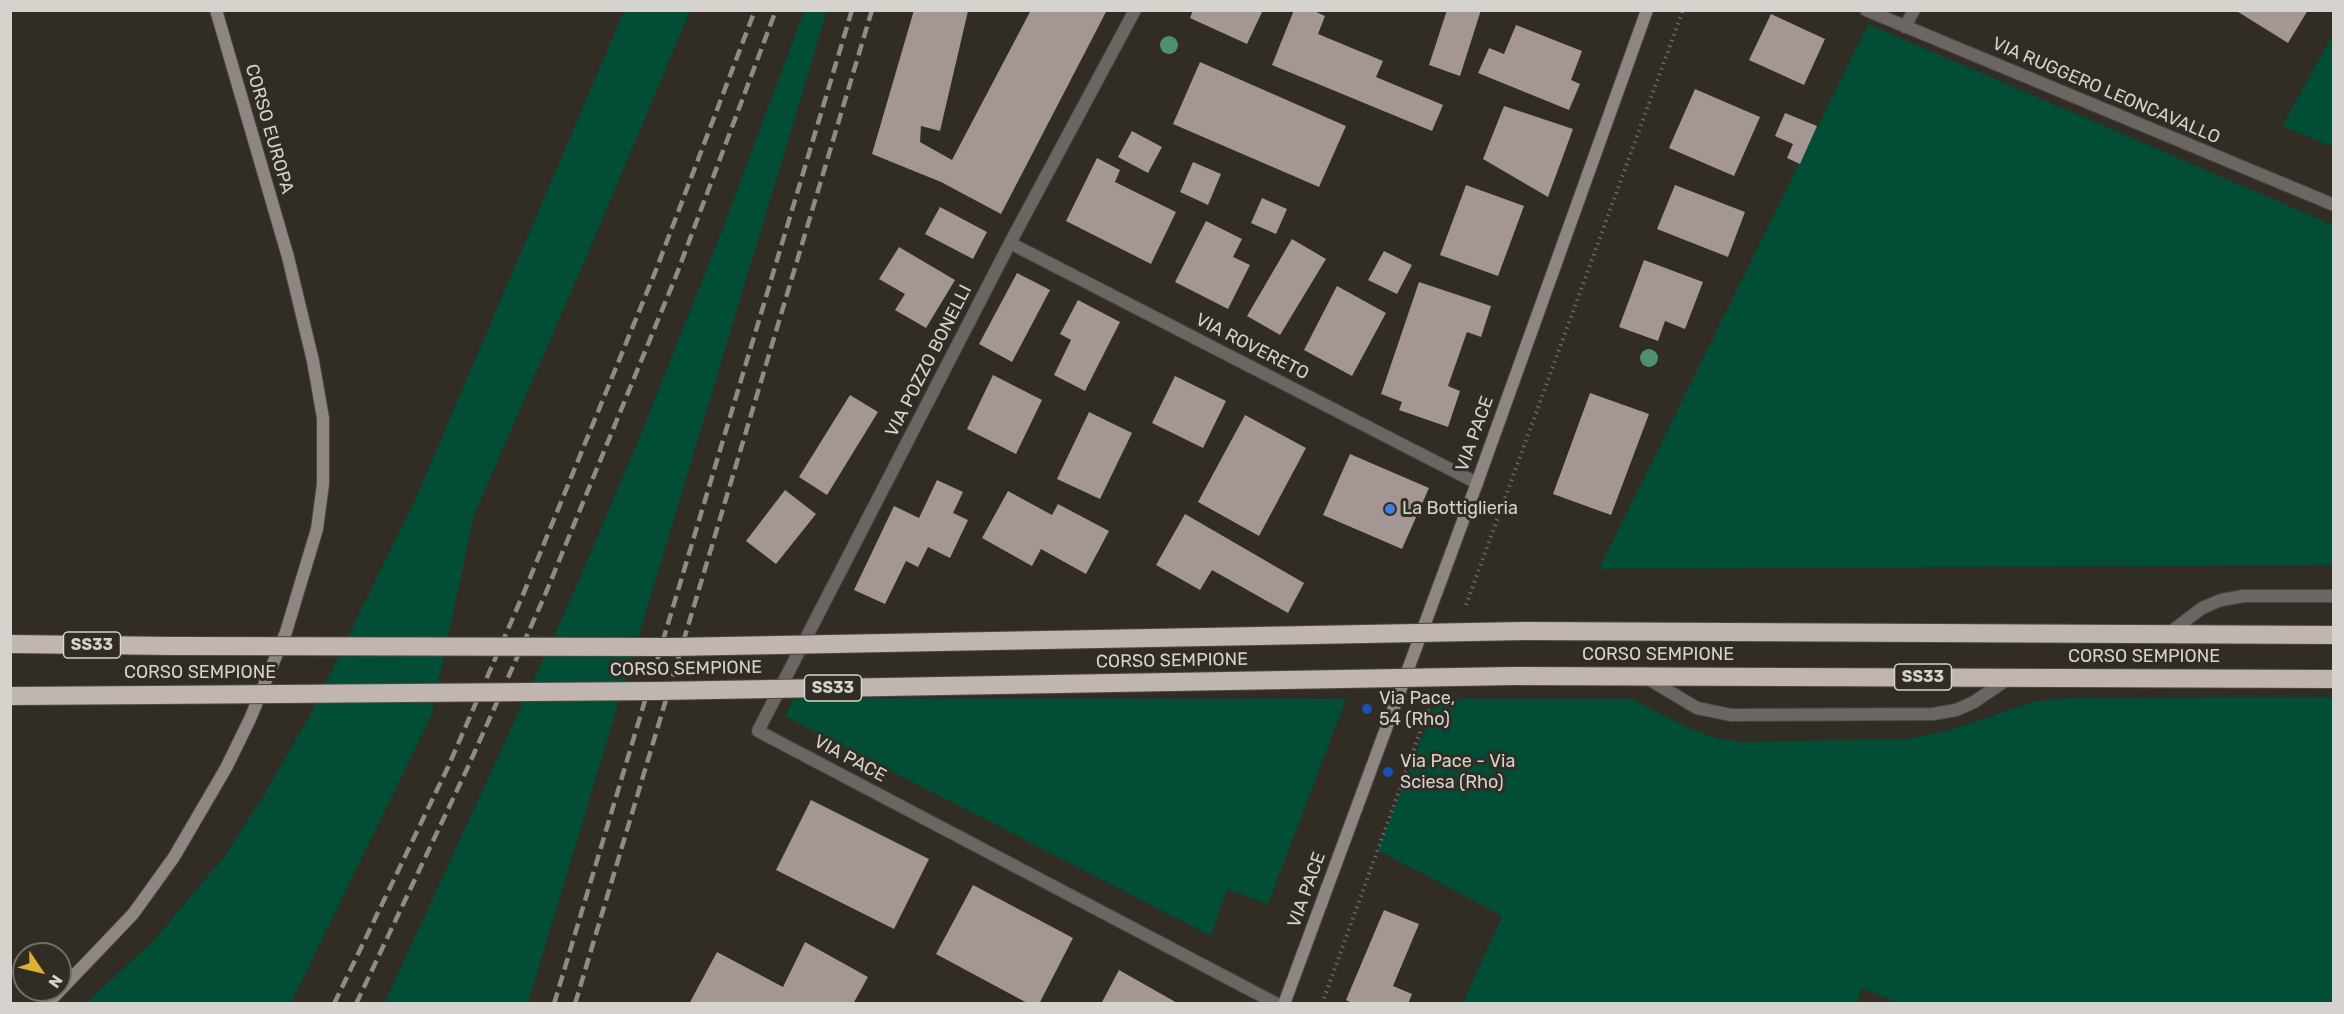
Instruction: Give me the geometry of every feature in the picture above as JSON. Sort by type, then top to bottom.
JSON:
[{"type":"highway","name":"CORSO SEMPIONE","points":[[10,644],[672,647],[1524,631],[2334,634]]},
{"type":"highway","name":"CORSO SEMPIONE","points":[[10,696],[656,691],[1513,675],[2334,679]]},
{"type":"main road","name":"CORSO EUROPA","points":[[47,1004],[133,914],[174,857],[226,768],[250,719],[285,632],[317,529],[323,484],[323,418],[313,361],[288,257],[216,10]]},
{"type":"main road","name":"VIA PACE","points":[[1284,1004],[1477,483],[1647,10]]},
{"type":"street","name":"VIA POZZO BONELLI","points":[[758,731],[1010,243],[1135,10]]},
{"type":"street","name":"VIA RUGGERO LEONCAVALLO","points":[[1866,10],[2334,205]]},
{"type":"street","points":[[1905,27],[1914,10]]},
{"type":"street","name":"VIA ROVERETO","points":[[1010,243],[1477,483]]},
{"type":"street","points":[[2168,634],[2202,608],[2221,600],[2244,596],[2334,596]]},
{"type":"street","points":[[1644,676],[1697,708],[1731,715],[1933,714],[1956,710],[1974,702],[2010,678]]},
{"type":"street","name":"VIA PACE","points":[[758,731],[1277,1004]]},
{"type":"path","points":[[1464,612],[1683,10]]},
{"type":"path","points":[[1322,1004],[1431,702]]},
{"type":"green space","points":[[624,11],[690,11],[474,515],[431,716],[291,1003],[85,1004],[155,939],[227,853],[309,717],[418,493]]},
{"type":"green space","points":[[804,11],[827,11],[528,1003],[384,1004],[569,603],[638,441],[723,228]]},
{"type":"green space","points":[[1868,24],[2333,225],[2333,565],[1599,569]]},
{"type":"green space","points":[[2333,35],[2333,147],[2282,126]]},
{"type":"green space","points":[[2333,697],[2333,1003],[1899,1004],[1863,988],[1856,1004],[1463,1003],[1502,916],[1378,850],[1437,699],[1632,699],[1684,726],[1712,737],[1741,742],[1908,739],[1947,731],[2036,701],[2074,698]]},
{"type":"green space","points":[[793,699],[1346,699],[1268,904],[1227,889],[1211,936],[785,716]]},
{"type":"building","points":[[914,10],[968,11],[940,131],[921,126],[920,142],[952,160],[1031,10],[1107,10],[1001,214],[941,182],[872,154]]},
{"type":"building","points":[[1193,10],[1263,10],[1247,44],[1190,18]]},
{"type":"building","points":[[1294,10],[1312,10],[1325,16],[1318,34],[1383,61],[1376,77],[1443,105],[1432,131],[1272,65]]},
{"type":"building","points":[[1447,10],[1481,10],[1460,76],[1429,65]]},
{"type":"building","points":[[2235,10],[2308,10],[2288,43]]},
{"type":"building","points":[[1771,14],[1825,39],[1804,85],[1749,60]]},
{"type":"building","points":[[1516,25],[1582,51],[1571,80],[1580,84],[1569,110],[1478,73],[1489,48],[1504,54]]},
{"type":"building","points":[[1200,62],[1346,126],[1319,187],[1173,124]]},
{"type":"building","points":[[1695,89],[1760,117],[1734,176],[1669,148]]},
{"type":"building","points":[[1504,106],[1573,129],[1548,197],[1483,159]]},
{"type":"building","points":[[1785,113],[1817,126],[1800,164],[1787,158],[1793,144],[1775,136]]},
{"type":"building","points":[[1132,131],[1162,147],[1148,173],[1118,157]]},
{"type":"building","points":[[1097,158],[1120,170],[1115,182],[1176,212],[1151,264],[1066,221]]},
{"type":"building","points":[[1193,162],[1221,174],[1208,205],[1180,192]]},
{"type":"building","points":[[1466,185],[1524,206],[1498,276],[1440,255]]},
{"type":"building","points":[[1675,185],[1745,212],[1728,257],[1657,229]]},
{"type":"building","points":[[1262,198],[1287,209],[1276,234],[1251,223]]},
{"type":"building","points":[[940,207],[987,232],[973,259],[925,234]]},
{"type":"building","points":[[1206,221],[1242,239],[1233,257],[1250,265],[1228,309],[1175,282]]},
{"type":"building","points":[[1292,239],[1326,259],[1280,335],[1247,316]]},
{"type":"building","points":[[899,247],[955,280],[926,328],[895,310],[905,294],[879,279]]},
{"type":"building","points":[[1384,251],[1412,265],[1397,294],[1368,280]]},
{"type":"building","points":[[1644,260],[1703,282],[1685,329],[1665,321],[1658,341],[1619,327]]},
{"type":"building","points":[[1017,273],[1050,290],[1012,362],[979,344]]},
{"type":"building","points":[[1419,282],[1491,306],[1481,337],[1467,332],[1448,386],[1460,391],[1448,427],[1399,410],[1402,402],[1381,394]]},
{"type":"building","points":[[1337,286],[1386,313],[1352,376],[1304,350]]},
{"type":"building","points":[[1078,300],[1120,322],[1085,391],[1054,375],[1071,340],[1060,334]]},
{"type":"building","points":[[993,375],[1042,400],[1016,454],[967,429]]},
{"type":"building","points":[[1175,376],[1226,401],[1203,448],[1152,423]]},
{"type":"building","points":[[1590,393],[1649,414],[1611,515],[1553,494]]},
{"type":"building","points":[[850,395],[878,412],[827,495],[799,477]]},
{"type":"building","points":[[1089,412],[1132,433],[1100,499],[1057,479]]},
{"type":"building","points":[[1245,415],[1306,448],[1259,536],[1198,502]]},
{"type":"building","points":[[1350,454],[1429,488],[1402,549],[1323,515]]},
{"type":"building","points":[[937,480],[963,492],[953,513],[968,520],[950,558],[928,547],[918,567],[906,561],[885,604],[854,590],[894,506],[919,518]]},
{"type":"building","points":[[785,490],[816,514],[776,564],[746,541]]},
{"type":"building","points":[[1008,491],[1052,515],[1058,504],[1109,531],[1086,574],[1041,549],[1032,566],[982,538]]},
{"type":"building","points":[[1185,514],[1304,583],[1288,613],[1212,570],[1200,590],[1156,565]]},
{"type":"building","points":[[811,800],[929,859],[894,929],[776,870]]},
{"type":"building","points":[[973,885],[1073,938],[1039,1004],[1029,1004],[936,954]]},
{"type":"building","points":[[1384,910],[1419,924],[1393,986],[1412,994],[1408,1004],[1354,1004],[1346,1000]]},
{"type":"building","points":[[805,942],[868,977],[853,1004],[689,1004],[717,952],[783,987]]},
{"type":"building","points":[[1119,970],[1179,1004],[1101,1004]]},
{"type":"railway","points":[[334,1004],[448,767],[525,590],[656,270],[755,10]]},
{"type":"railway","points":[[356,1004],[467,769],[545,595],[676,276],[776,10]]},
{"type":"railway","points":[[554,1004],[852,10]]},
{"type":"railway","points":[[575,1004],[872,10]]},
{"type":"place","name":"La Bottiglieria","points":[[1390,509]]},
{"type":"place","name":"Via Pace, 54 (Rho)","points":[[1367,709]]},
{"type":"place","name":"Via Pace - Via Sciesa (Rho)","points":[[1388,772]]}]
